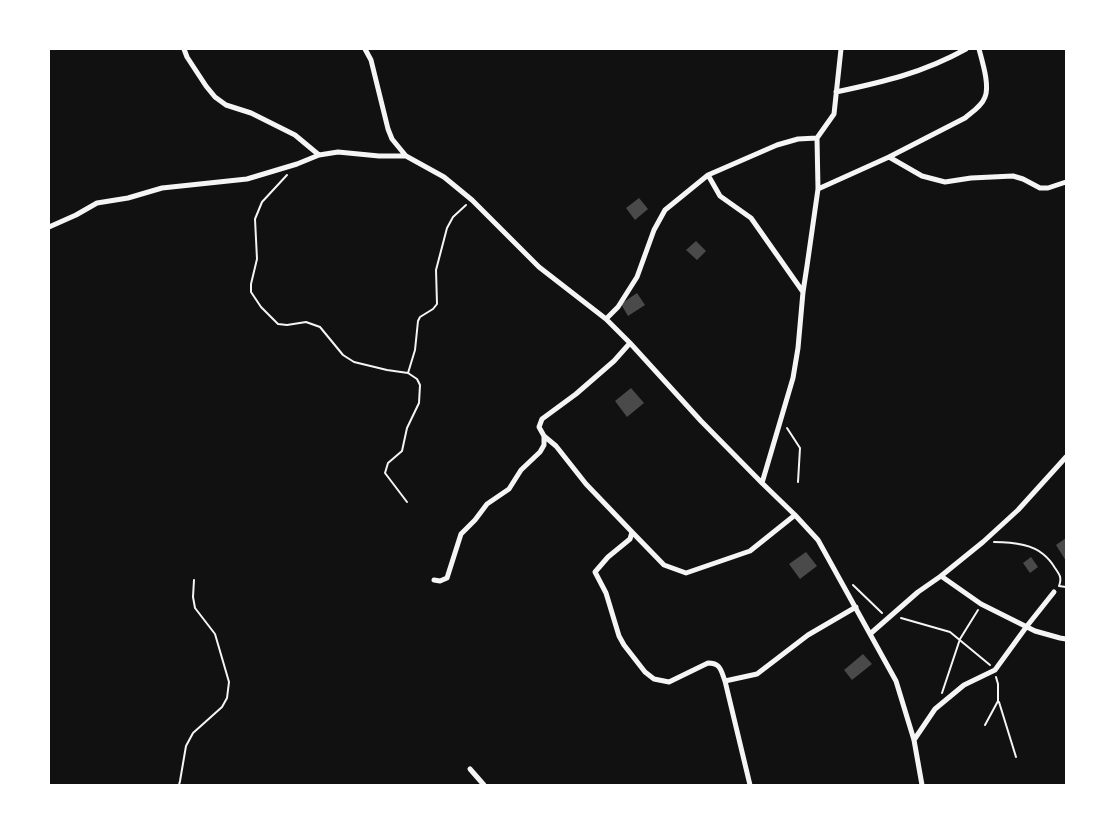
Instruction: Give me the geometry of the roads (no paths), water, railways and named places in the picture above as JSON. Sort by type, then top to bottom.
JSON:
[{"type":"street","points":[[184,49],[187,57],[215,97],[226,105],[251,113],[295,135],[319,155]]},
{"type":"street","points":[[365,49],[371,60],[388,129],[392,139],[406,156],[444,177],[472,200],[538,267],[606,319],[700,421],[795,514],[818,540],[896,681],[914,740],[922,785]]},
{"type":"street","points":[[762,483],[793,378],[798,348],[802,292],[818,190],[816,138],[834,114],[841,49]]},
{"type":"street","points":[[836,92],[876,84],[914,73],[966,49]]},
{"type":"street","points":[[818,190],[889,157],[965,118],[976,109],[985,97],[986,84],[979,49]]},
{"type":"street","points":[[606,319],[618,307],[637,277],[654,230],[665,210],[708,175],[777,145],[798,139],[816,138]]},
{"type":"street","points":[[49,227],[97,203],[128,198],[162,188],[247,179],[297,164],[319,155],[338,152],[379,156],[406,156]]},
{"type":"street","points":[[889,157],[922,176],[945,182],[972,178],[1013,176],[1024,178],[1040,188],[1048,188],[1066,182]]},
{"type":"street","points":[[708,175],[720,196],[750,218],[802,292]]},
{"type":"street","points":[[630,343],[614,361],[576,394],[542,419],[539,427],[544,436],[556,446],[586,484],[632,532],[664,565],[686,573],[750,551],[795,514]]},
{"type":"street","points":[[434,580],[440,581],[447,578],[461,534],[487,504],[509,489],[521,470],[544,446],[544,436]]},
{"type":"street","points":[[870,634],[918,592],[983,542],[1018,510],[1066,457]]},
{"type":"street","points":[[632,532],[630,539],[608,557],[595,572],[606,592],[619,636],[645,672],[654,679],[669,682],[708,663],[714,663],[720,667],[750,785]]},
{"type":"street","points":[[941,576],[981,604],[1035,631],[1066,639]]},
{"type":"street","points":[[914,740],[935,709],[964,685],[995,670],[1054,592]]},
{"type":"street","points":[[725,682],[757,674],[808,635],[856,607]]},
{"type":"street","points":[[470,769],[484,785]]}]
